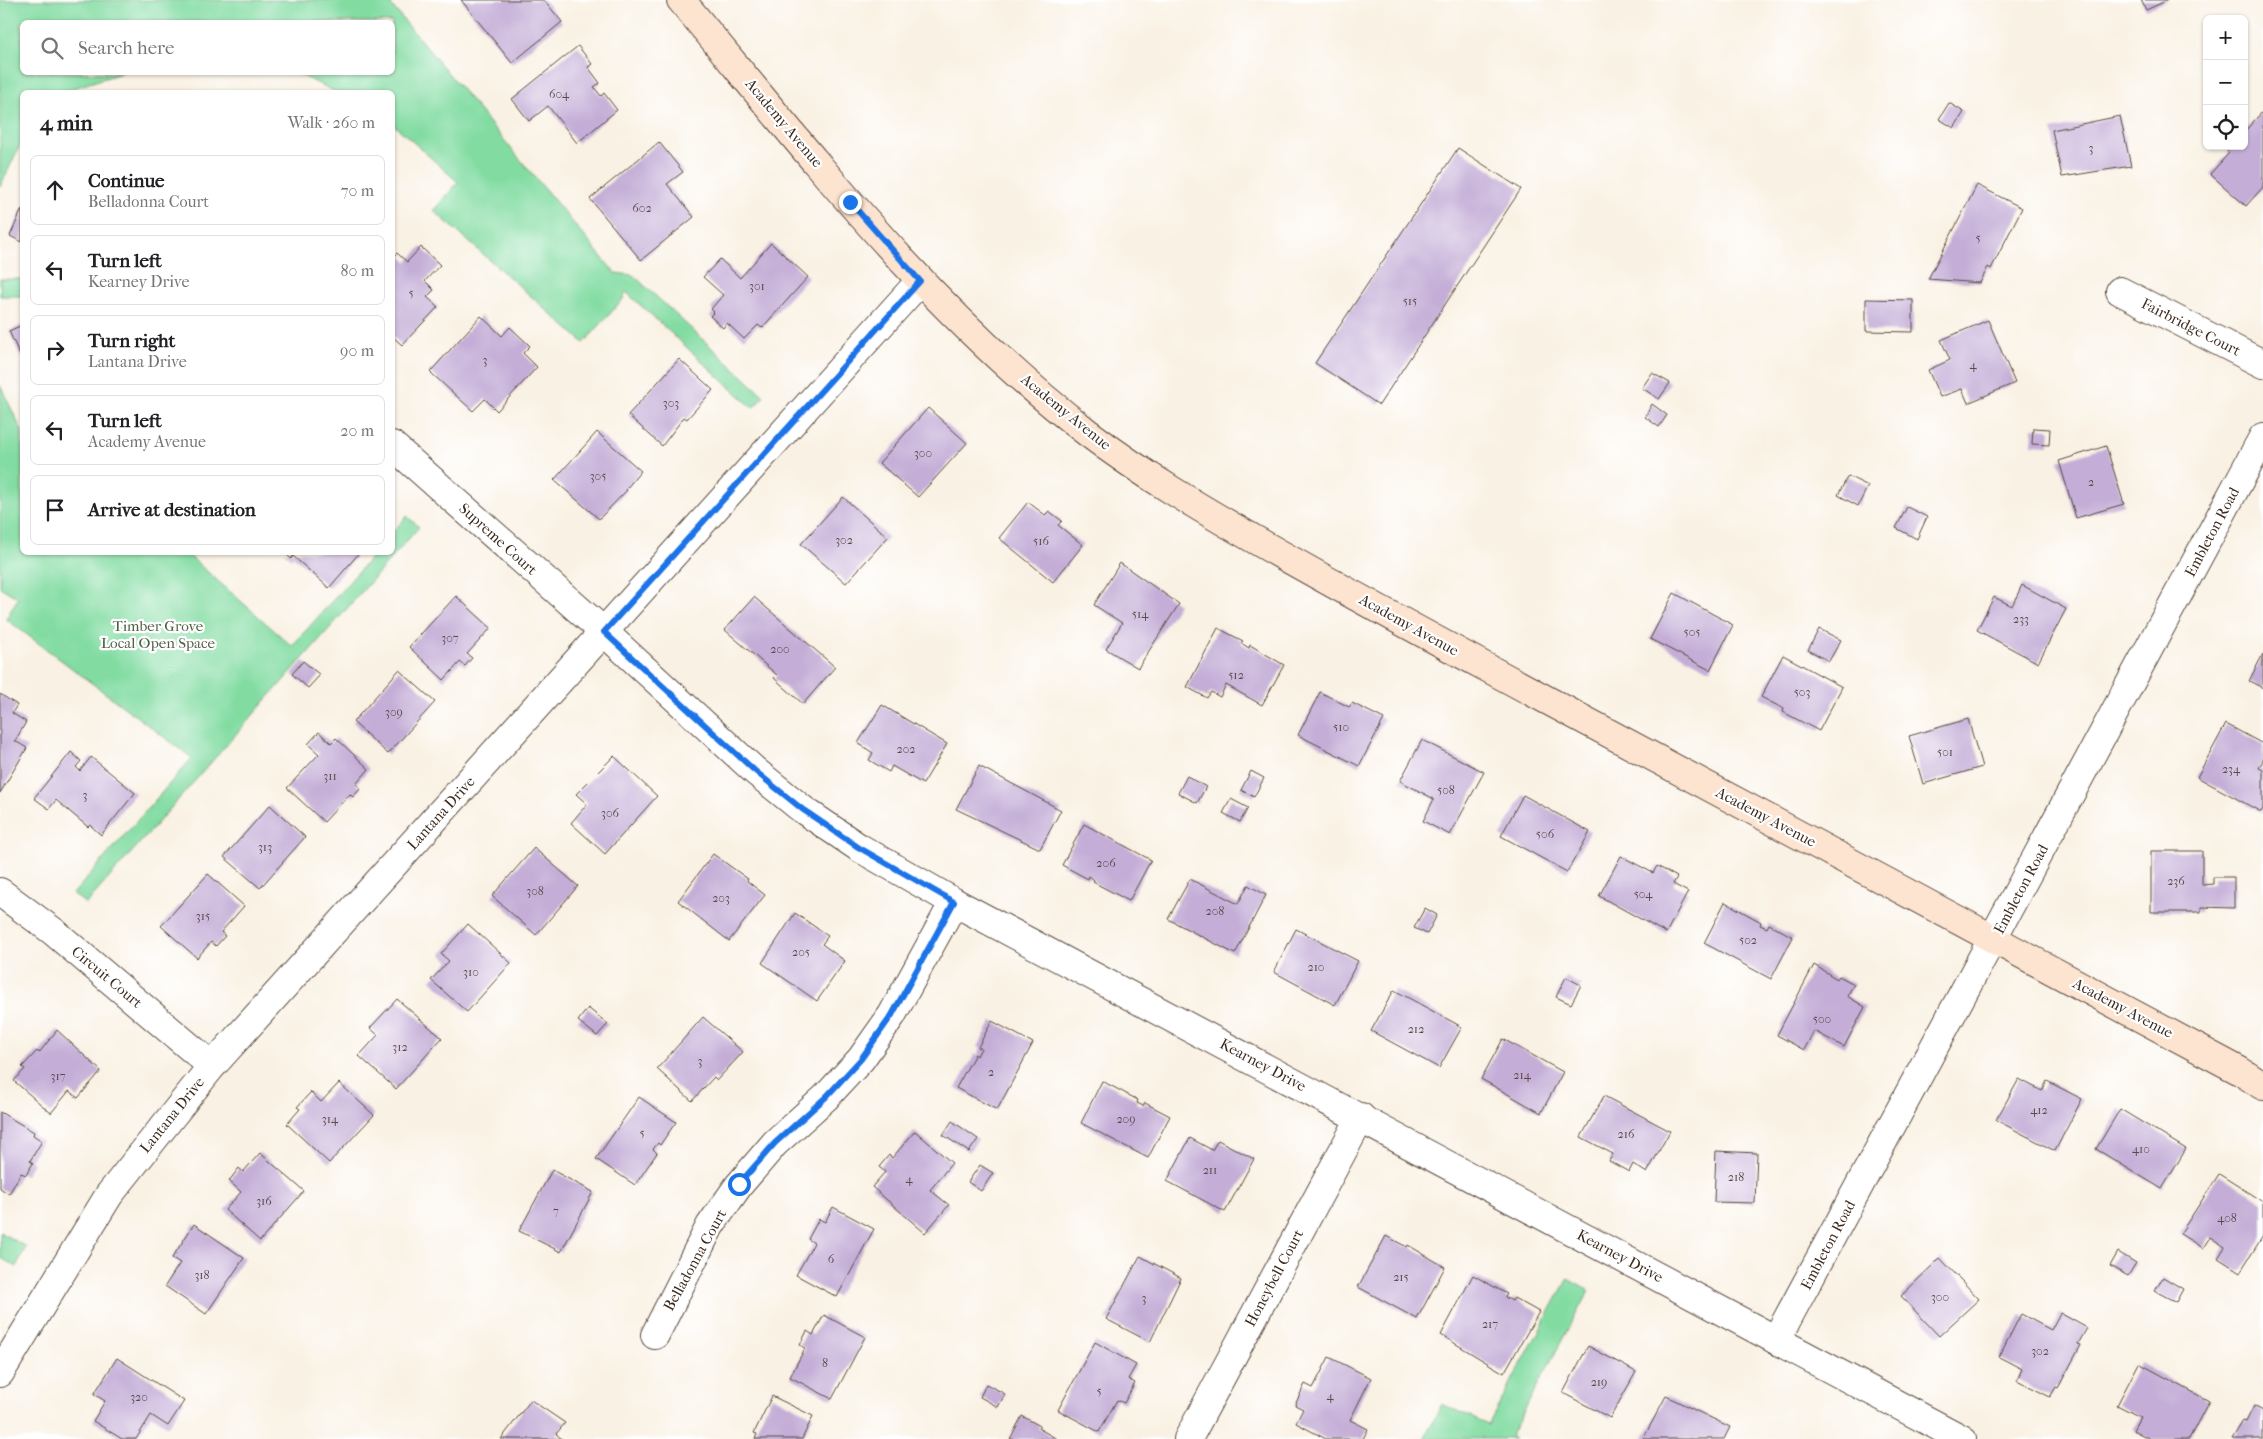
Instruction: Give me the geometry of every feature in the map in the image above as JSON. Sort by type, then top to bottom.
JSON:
[{"type":"street","name":"Academy Avenue","points":[[681,0],[850,202],[920,281],[998,356],[1080,427],[1172,491],[1291,560],[1459,652],[1994,938],[2263,1086]]},
{"type":"street","name":"Lantana Drive","points":[[0,1373],[109,1195],[212,1066],[920,281]]},
{"type":"street","name":"Fairbridge Court","points":[[2120,291],[2263,364]]},
{"type":"street","name":"Embleton Road","points":[[1776,1340],[2263,437]]},
{"type":"street","name":"Supreme Court","points":[[395,448],[604,632]]},
{"type":"street","name":"Kearney Drive","points":[[604,632],[755,771],[802,809],[858,847],[954,902],[1361,1117],[1962,1439]]},
{"type":"street","name":"Circuit Court","points":[[0,892],[54,932],[212,1066]]},
{"type":"street","name":"Belladonna Court","points":[[655,1335],[710,1226],[739,1184],[775,1143],[826,1097],[861,1059],[892,1015],[954,902]]},
{"type":"street","name":"Honeybell Court","points":[[1188,1439],[1361,1117]]},
{"type":"green space","points":[[0,0],[387,0],[615,273],[633,275],[764,396],[753,408],[626,292],[623,299],[584,343],[434,211],[458,182],[395,126],[395,90],[332,90],[300,75],[395,75],[395,20],[20,20],[20,75],[115,75],[67,90],[20,90],[20,145],[0,187]]},
{"type":"green space","points":[[0,279],[20,279],[20,296],[0,296]]},
{"type":"green space","name":"Timber Grove Local Open Space","points":[[0,385],[20,427],[20,555],[188,555],[292,646],[373,555],[394,555],[86,904],[73,894],[192,758],[6,619],[18,598],[0,587]]},
{"type":"green space","name":"Timber Grove Local Open Space","points":[[407,516],[419,527],[395,554],[395,530]]},
{"type":"green space","points":[[0,1232],[26,1247],[16,1267],[0,1257]]},
{"type":"green space","points":[[1568,1278],[1589,1290],[1510,1437],[1514,1439],[1424,1439],[1442,1404],[1488,1425]]},
{"type":"building","points":[[461,0],[544,0],[562,22],[512,63]]},
{"type":"building","points":[[2141,0],[2168,0],[2146,10]]},
{"type":"building","points":[[578,46],[592,64],[588,67],[600,83],[594,87],[601,96],[604,93],[617,110],[577,143],[548,106],[529,121],[512,99]]},
{"type":"building","points":[[1949,103],[1964,112],[1954,128],[1939,119]]},
{"type":"building","points":[[2263,111],[2263,187],[2246,206],[2210,174],[2229,153],[2228,150],[2248,150],[2248,128]]},
{"type":"building","points":[[2120,116],[2131,166],[2062,177],[2052,130]]},
{"type":"building","points":[[659,142],[683,172],[667,184],[694,217],[641,260],[590,199]]},
{"type":"building","points":[[1458,148],[1521,189],[1379,405],[1315,363]]},
{"type":"building","points":[[1977,185],[2022,208],[1991,269],[1988,267],[1980,283],[1928,279]]},
{"type":"building","points":[[20,214],[20,241],[10,236]]},
{"type":"building","points":[[771,243],[808,277],[762,328],[758,325],[744,339],[727,323],[723,328],[710,316],[714,312],[711,309],[723,295],[703,277],[720,259],[740,278]]},
{"type":"building","points":[[421,247],[440,265],[425,281],[434,290],[427,297],[438,307],[402,345],[395,339],[395,255],[397,253],[407,262]]},
{"type":"building","points":[[1866,299],[1913,300],[1913,332],[1866,331]]},
{"type":"building","points":[[481,316],[502,336],[510,327],[530,346],[523,353],[537,367],[497,411],[485,399],[473,411],[430,372]]},
{"type":"building","points":[[1988,320],[2015,383],[1968,403],[1962,389],[1940,397],[1928,370],[1950,360],[1941,340]]},
{"type":"building","points":[[20,326],[20,356],[9,331]]},
{"type":"building","points":[[679,359],[713,390],[687,419],[684,417],[662,446],[628,415]]},
{"type":"building","points":[[1652,373],[1670,383],[1659,399],[1642,388]]},
{"type":"building","points":[[1652,404],[1667,415],[1659,427],[1645,417]]},
{"type":"building","points":[[928,408],[967,443],[918,497],[879,463]]},
{"type":"building","points":[[2033,428],[2050,429],[2049,445],[2032,444]]},
{"type":"building","points":[[597,432],[641,471],[627,490],[599,519],[554,480]]},
{"type":"building","points":[[2106,446],[2124,504],[2076,518],[2059,461]]},
{"type":"building","points":[[1848,476],[1868,486],[1858,506],[1838,495]]},
{"type":"building","points":[[843,497],[888,537],[846,583],[801,544]]},
{"type":"building","points":[[1028,502],[1045,515],[1049,511],[1062,521],[1058,525],[1083,545],[1053,582],[999,538]]},
{"type":"building","points":[[1907,507],[1927,517],[1917,539],[1896,528]]},
{"type":"building","points":[[287,555],[357,555],[329,588],[293,556],[291,559]]},
{"type":"building","points":[[1120,563],[1179,604],[1138,668],[1106,649],[1122,623],[1094,605]]},
{"type":"building","points":[[2022,585],[2066,609],[2038,663],[1977,630],[1994,597],[2012,606]]},
{"type":"building","points":[[1674,593],[1733,625],[1710,670],[1650,639]]},
{"type":"building","points":[[456,596],[491,628],[467,654],[472,658],[465,666],[460,662],[444,680],[409,647]]},
{"type":"building","points":[[754,597],[835,667],[803,704],[774,678],[777,675],[725,630]]},
{"type":"building","points":[[1218,628],[1243,641],[1241,643],[1249,648],[1250,645],[1284,665],[1262,705],[1226,685],[1220,697],[1211,692],[1207,698],[1187,687]]},
{"type":"building","points":[[1819,629],[1841,640],[1829,661],[1808,650]]},
{"type":"building","points":[[2263,654],[2263,688],[2249,681]]},
{"type":"building","points":[[1783,655],[1842,687],[1819,731],[1783,712],[1784,709],[1761,697]]},
{"type":"building","points":[[303,661],[320,675],[308,688],[292,674]]},
{"type":"building","points":[[399,670],[435,702],[388,754],[353,722]]},
{"type":"building","points":[[1320,692],[1349,707],[1352,703],[1384,719],[1359,766],[1298,735]]},
{"type":"building","points":[[0,694],[17,705],[12,713],[26,722],[15,741],[27,748],[0,793]]},
{"type":"building","points":[[882,705],[947,744],[923,784],[892,766],[889,772],[869,760],[873,753],[858,743]]},
{"type":"building","points":[[1968,719],[1982,767],[1923,784],[1909,736]]},
{"type":"building","points":[[2226,724],[2263,744],[2263,760],[2259,768],[2263,770],[2263,809],[2261,812],[2197,777]]},
{"type":"building","points":[[319,732],[331,743],[336,738],[369,769],[356,784],[361,788],[353,797],[350,794],[324,822],[287,788],[319,754],[308,744]]},
{"type":"building","points":[[1422,740],[1484,772],[1450,835],[1423,821],[1434,799],[1400,781]]},
{"type":"building","points":[[71,752],[81,761],[76,767],[80,771],[91,757],[135,793],[101,835],[90,825],[88,827],[56,800],[49,809],[34,798]]},
{"type":"building","points":[[614,756],[657,796],[605,854],[571,823],[587,804],[576,794]]},
{"type":"building","points":[[979,766],[1061,810],[1040,849],[956,809]]},
{"type":"building","points":[[1251,771],[1264,778],[1254,797],[1241,790]]},
{"type":"building","points":[[1187,776],[1206,787],[1197,803],[1178,793]]},
{"type":"building","points":[[1523,795],[1590,832],[1567,872],[1501,836]]},
{"type":"building","points":[[1231,799],[1248,808],[1240,822],[1223,813]]},
{"type":"building","points":[[270,805],[305,837],[260,888],[224,857]]},
{"type":"building","points":[[1084,824],[1151,860],[1129,901],[1093,882],[1094,880],[1089,876],[1088,879],[1062,865]]},
{"type":"building","points":[[534,848],[578,886],[536,935],[492,896]]},
{"type":"building","points":[[2151,851],[2202,851],[2202,885],[2213,884],[2213,877],[2234,877],[2234,908],[2201,907],[2201,912],[2151,912]]},
{"type":"building","points":[[713,854],[748,879],[747,881],[765,895],[729,941],[678,901]]},
{"type":"building","points":[[1621,856],[1653,873],[1657,866],[1677,877],[1673,884],[1688,892],[1666,933],[1599,896]]},
{"type":"building","points":[[208,874],[244,906],[221,932],[225,936],[216,946],[211,942],[197,958],[161,926]]},
{"type":"building","points":[[1190,879],[1238,904],[1248,885],[1266,895],[1235,954],[1168,919]]},
{"type":"building","points":[[1725,902],[1761,922],[1760,925],[1767,928],[1769,924],[1793,937],[1771,979],[1704,943]]},
{"type":"building","points":[[1425,908],[1437,915],[1427,934],[1414,928]]},
{"type":"building","points":[[795,913],[828,936],[822,944],[845,961],[817,1001],[762,963]]},
{"type":"building","points":[[468,924],[511,963],[467,1012],[431,980],[449,961],[441,954]]},
{"type":"building","points":[[1296,929],[1358,961],[1335,1005],[1274,972]]},
{"type":"building","points":[[1814,965],[1837,979],[1839,976],[1854,984],[1847,996],[1865,1007],[1844,1047],[1814,1031],[1804,1050],[1777,1035]]},
{"type":"building","points":[[1566,977],[1581,985],[1571,1004],[1556,997]]},
{"type":"building","points":[[1394,990],[1462,1027],[1439,1068],[1371,1031]]},
{"type":"building","points":[[397,999],[442,1038],[396,1089],[359,1056],[378,1035],[370,1028]]},
{"type":"building","points":[[588,1008],[608,1024],[597,1036],[578,1021]]},
{"type":"building","points":[[703,1017],[743,1052],[717,1080],[714,1077],[692,1101],[657,1069]]},
{"type":"building","points":[[992,1021],[1033,1043],[997,1110],[956,1088],[975,1054],[977,1056],[981,1048],[978,1047]]},
{"type":"building","points":[[57,1030],[101,1071],[78,1098],[69,1091],[51,1113],[14,1081],[25,1069],[22,1067],[37,1051],[39,1053]]},
{"type":"building","points":[[1503,1039],[1563,1072],[1541,1113],[1481,1079]]},
{"type":"building","points":[[2019,1079],[2042,1091],[2047,1081],[2082,1099],[2055,1151],[1996,1120]]},
{"type":"building","points":[[1102,1081],[1138,1100],[1137,1103],[1143,1106],[1145,1103],[1170,1116],[1148,1158],[1081,1123]]},
{"type":"building","points":[[339,1083],[374,1115],[329,1163],[287,1124],[300,1109],[297,1107],[311,1092],[321,1102]]},
{"type":"building","points":[[1604,1096],[1670,1131],[1647,1173],[1633,1164],[1629,1172],[1609,1161],[1613,1154],[1581,1137]]},
{"type":"building","points":[[639,1097],[676,1122],[660,1145],[658,1143],[653,1149],[657,1153],[635,1185],[596,1159]]},
{"type":"building","points":[[2120,1109],[2186,1149],[2162,1189],[2096,1149]]},
{"type":"building","points":[[0,1112],[34,1132],[33,1135],[42,1141],[30,1161],[33,1163],[26,1175],[21,1173],[9,1194],[0,1188]]},
{"type":"building","points":[[952,1121],[978,1139],[969,1152],[943,1135]]},
{"type":"building","points":[[915,1131],[952,1163],[930,1190],[949,1205],[925,1233],[872,1187],[885,1172],[879,1167],[889,1155],[892,1158]]},
{"type":"building","points":[[1190,1138],[1212,1150],[1218,1140],[1254,1159],[1225,1212],[1167,1181]]},
{"type":"building","points":[[1716,1151],[1757,1153],[1755,1203],[1714,1202]]},
{"type":"building","points":[[260,1153],[304,1191],[260,1241],[225,1210],[241,1192],[229,1181],[239,1168],[243,1172]]},
{"type":"building","points":[[980,1165],[993,1173],[981,1191],[968,1182]]},
{"type":"building","points":[[552,1170],[593,1192],[561,1252],[519,1231]]},
{"type":"building","points":[[2219,1174],[2263,1202],[2263,1236],[2240,1272],[2218,1258],[2225,1247],[2210,1237],[2203,1248],[2180,1234]]},
{"type":"building","points":[[833,1207],[874,1229],[837,1297],[796,1275],[814,1243],[808,1239],[819,1219],[825,1222]]},
{"type":"building","points":[[194,1224],[244,1258],[206,1314],[165,1286],[180,1263],[172,1258]]},
{"type":"building","points":[[1386,1236],[1407,1247],[1408,1245],[1445,1267],[1417,1319],[1358,1287]]},
{"type":"building","points":[[2118,1252],[2136,1263],[2128,1276],[2110,1266]]},
{"type":"building","points":[[1140,1256],[1181,1278],[1150,1342],[1106,1319]]},
{"type":"building","points":[[1940,1258],[1979,1299],[1939,1336],[1901,1296]]},
{"type":"building","points":[[1473,1275],[1507,1294],[1505,1297],[1512,1301],[1514,1298],[1539,1312],[1504,1373],[1441,1335]]},
{"type":"building","points":[[2163,1277],[2183,1289],[2176,1302],[2155,1291]]},
{"type":"building","points":[[2060,1313],[2087,1328],[2078,1344],[2081,1345],[2058,1388],[2056,1387],[2050,1397],[2017,1380],[2022,1369],[1999,1357],[2021,1314],[2051,1330]]},
{"type":"building","points":[[824,1315],[865,1337],[832,1399],[790,1377],[805,1348],[800,1345],[807,1331],[813,1335]]},
{"type":"building","points":[[1095,1342],[1136,1365],[1128,1379],[1135,1383],[1124,1403],[1117,1400],[1099,1432],[1058,1410]]},
{"type":"building","points":[[1588,1346],[1636,1372],[1610,1418],[1563,1393]]},
{"type":"building","points":[[1329,1357],[1371,1378],[1350,1420],[1368,1429],[1363,1439],[1326,1439],[1296,1423],[1303,1409],[1295,1405],[1305,1384],[1313,1388]]},
{"type":"building","points":[[117,1358],[184,1401],[168,1426],[151,1415],[136,1439],[122,1439],[93,1421],[105,1401],[94,1394]]},
{"type":"building","points":[[2139,1363],[2209,1401],[2189,1439],[2150,1439],[2133,1430],[2140,1417],[2117,1405]]},
{"type":"building","points":[[986,1384],[1005,1394],[998,1407],[980,1397]]},
{"type":"building","points":[[772,1396],[813,1416],[802,1439],[755,1439],[757,1434],[754,1433]]},
{"type":"building","points":[[1666,1396],[1730,1427],[1724,1439],[1643,1439]]},
{"type":"building","points":[[531,1400],[565,1423],[556,1434],[562,1439],[501,1439]]},
{"type":"building","points":[[2254,1406],[2263,1411],[2263,1439],[2232,1439],[2243,1421],[2246,1422]]},
{"type":"building","points":[[1022,1416],[1040,1426],[1038,1428],[1057,1439],[1010,1439]]},
{"type":"route","points":[[739,1184],[775,1143],[826,1097],[861,1059],[892,1015],[954,902],[858,847],[802,809],[755,771],[604,632],[920,281],[850,202]]}]
